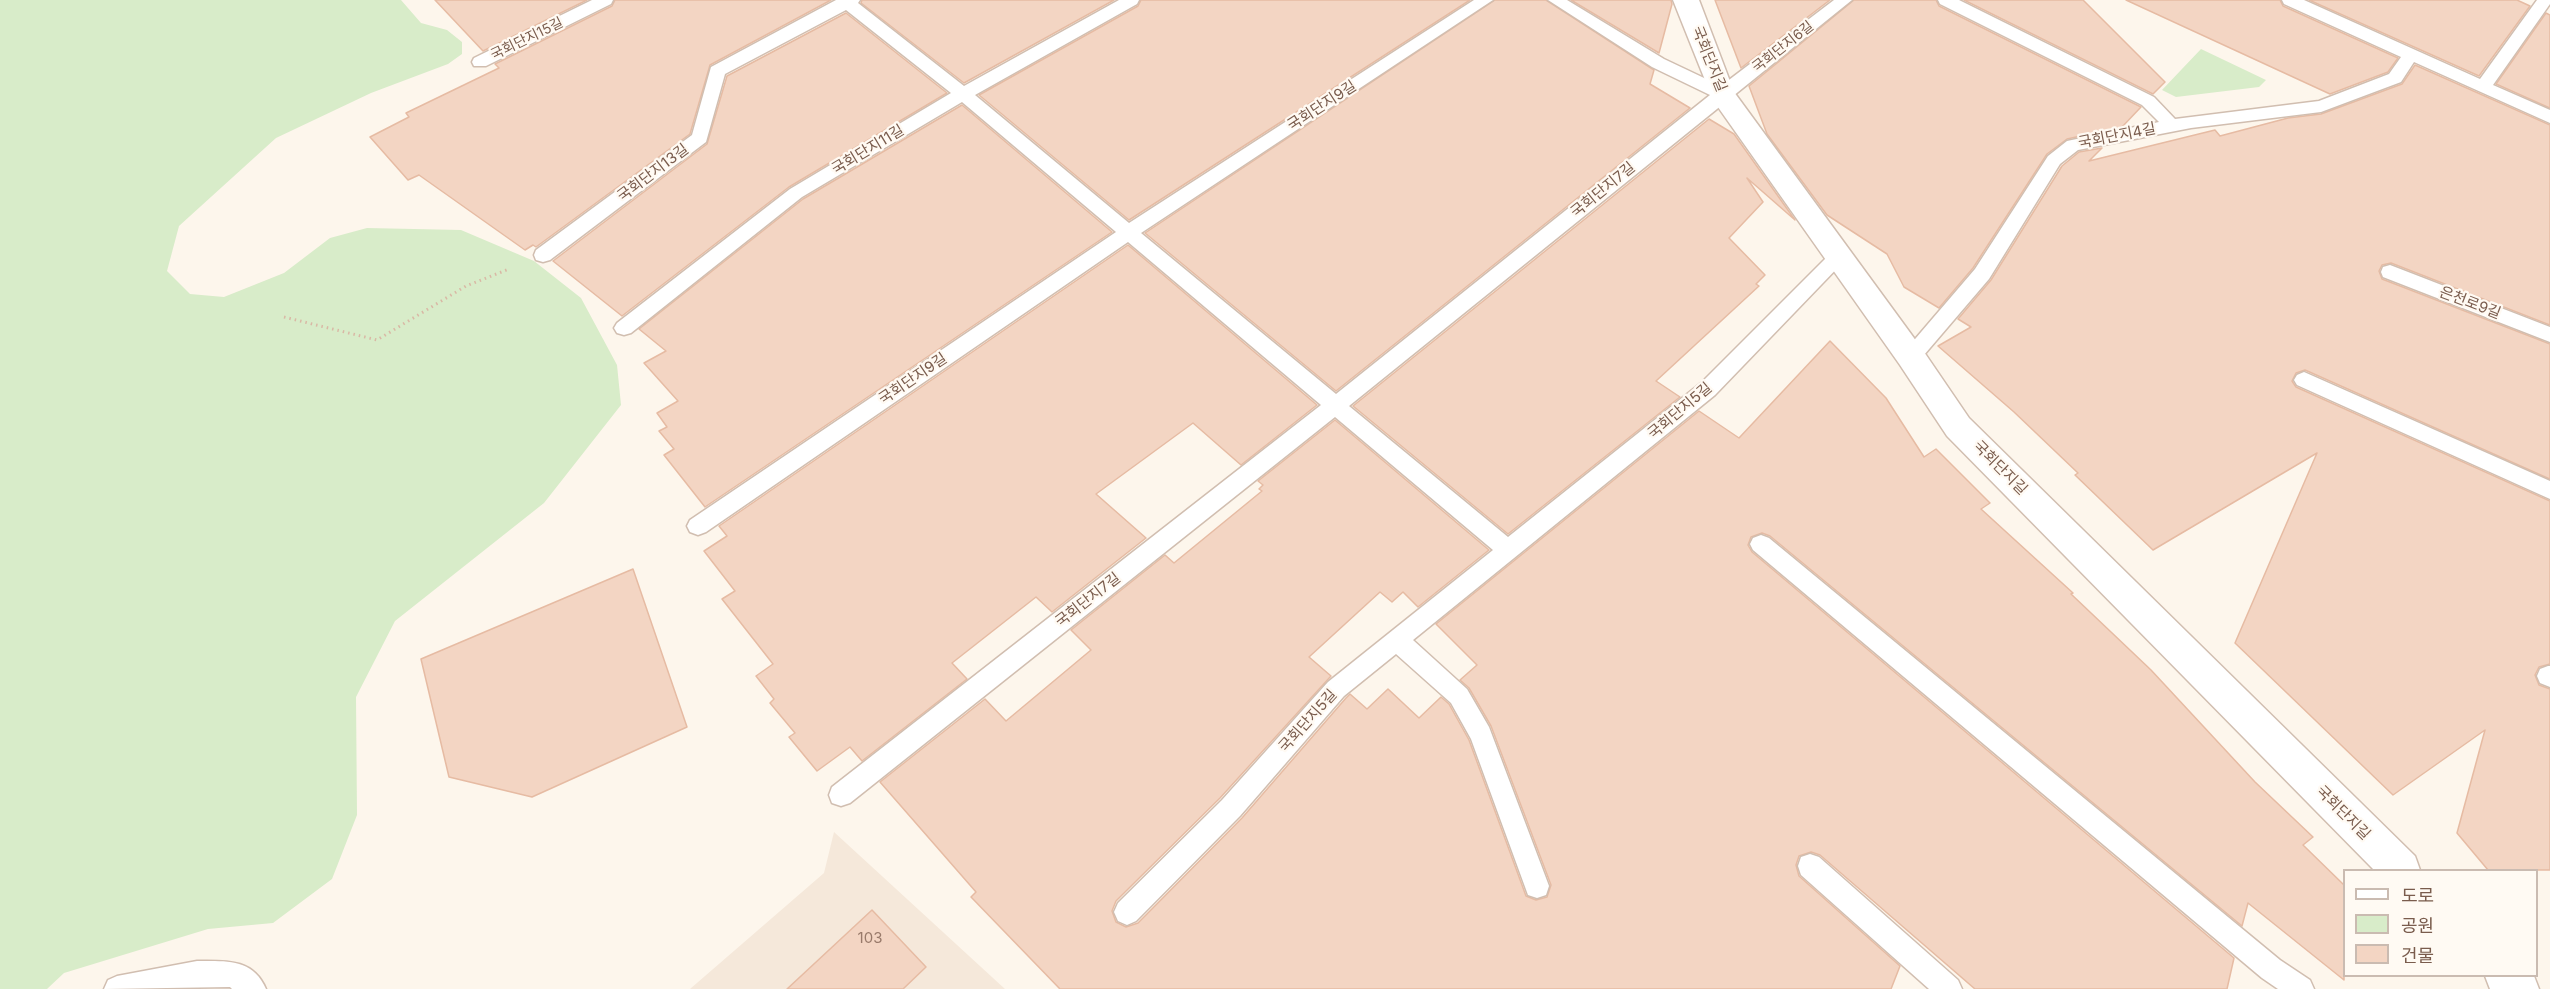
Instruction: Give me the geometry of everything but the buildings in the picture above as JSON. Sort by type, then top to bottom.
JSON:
[{"type":"street","name":"국회단지길","points":[[1686,0],[1722,94],[1911,357],[1958,427],[2399,869]]},
{"type":"street","points":[[2507,977],[2519,989]]},
{"type":"lane","name":"국회단지15길","points":[[480,62],[605,0]]},
{"type":"lane","name":"국회단지11길","points":[[624,328],[796,193],[963,94],[1131,0]]},
{"type":"lane","name":"국회단지9길","points":[[698,526],[1129,232],[1485,0]]},
{"type":"lane","points":[[1556,0],[1658,63],[1722,94]]},
{"type":"lane","name":"국회단지6길","points":[[1722,94],[1844,0]]},
{"type":"lane","points":[[1946,0],[2148,102],[2171,125]]},
{"type":"lane","points":[[2290,0],[2550,117]]},
{"type":"lane","points":[[2483,87],[2545,0]]},
{"type":"lane","points":[[848,1],[1129,232],[1508,550]]},
{"type":"lane","name":"국회단지13길","points":[[543,255],[700,138],[717,71],[848,1]]},
{"type":"lane","name":"국회단지4길","points":[[1911,357],[1982,274],[2054,160],[2073,145],[2171,125],[2321,106],[2395,78],[2412,55]]},
{"type":"lane","name":"국회단지7길","points":[[841,795],[1335,406],[1722,94]]},
{"type":"lane","name":"국회단지5길","points":[[1128,912],[1231,808],[1336,689],[1708,389],[1838,258]]},
{"type":"lane","name":"은천로9길","points":[[2390,272],[2550,334]]},
{"type":"lane","points":[[2304,380],[2550,490]]},
{"type":"lane","points":[[1761,544],[2268,979],[2301,989]]},
{"type":"lane","points":[[1397,640],[1459,696],[1481,735],[1537,886]]},
{"type":"lane","points":[[1810,866],[1949,989]]},
{"type":"lane","points":[[117,989],[197,974],[234,974],[253,989]]},
{"type":"path","points":[[284,317],[377,340],[466,286],[543,255]]},
{"type":"shaded area","points":[[834,832],[1005,989],[690,989],[824,873]]},
{"type":"green space","points":[[0,0],[401,0],[421,23],[447,30],[462,42],[462,54],[448,64],[371,93],[276,138],[179,226],[167,271],[190,294],[224,297],[284,273],[330,238],[367,228],[461,230],[534,261],[581,298],[617,365],[621,405],[544,503],[395,621],[356,697],[357,815],[332,879],[273,923],[208,929],[64,973],[47,989],[0,989]]},
{"type":"green space","points":[[2201,49],[2266,80],[2259,87],[2176,97],[2162,90]]}]
